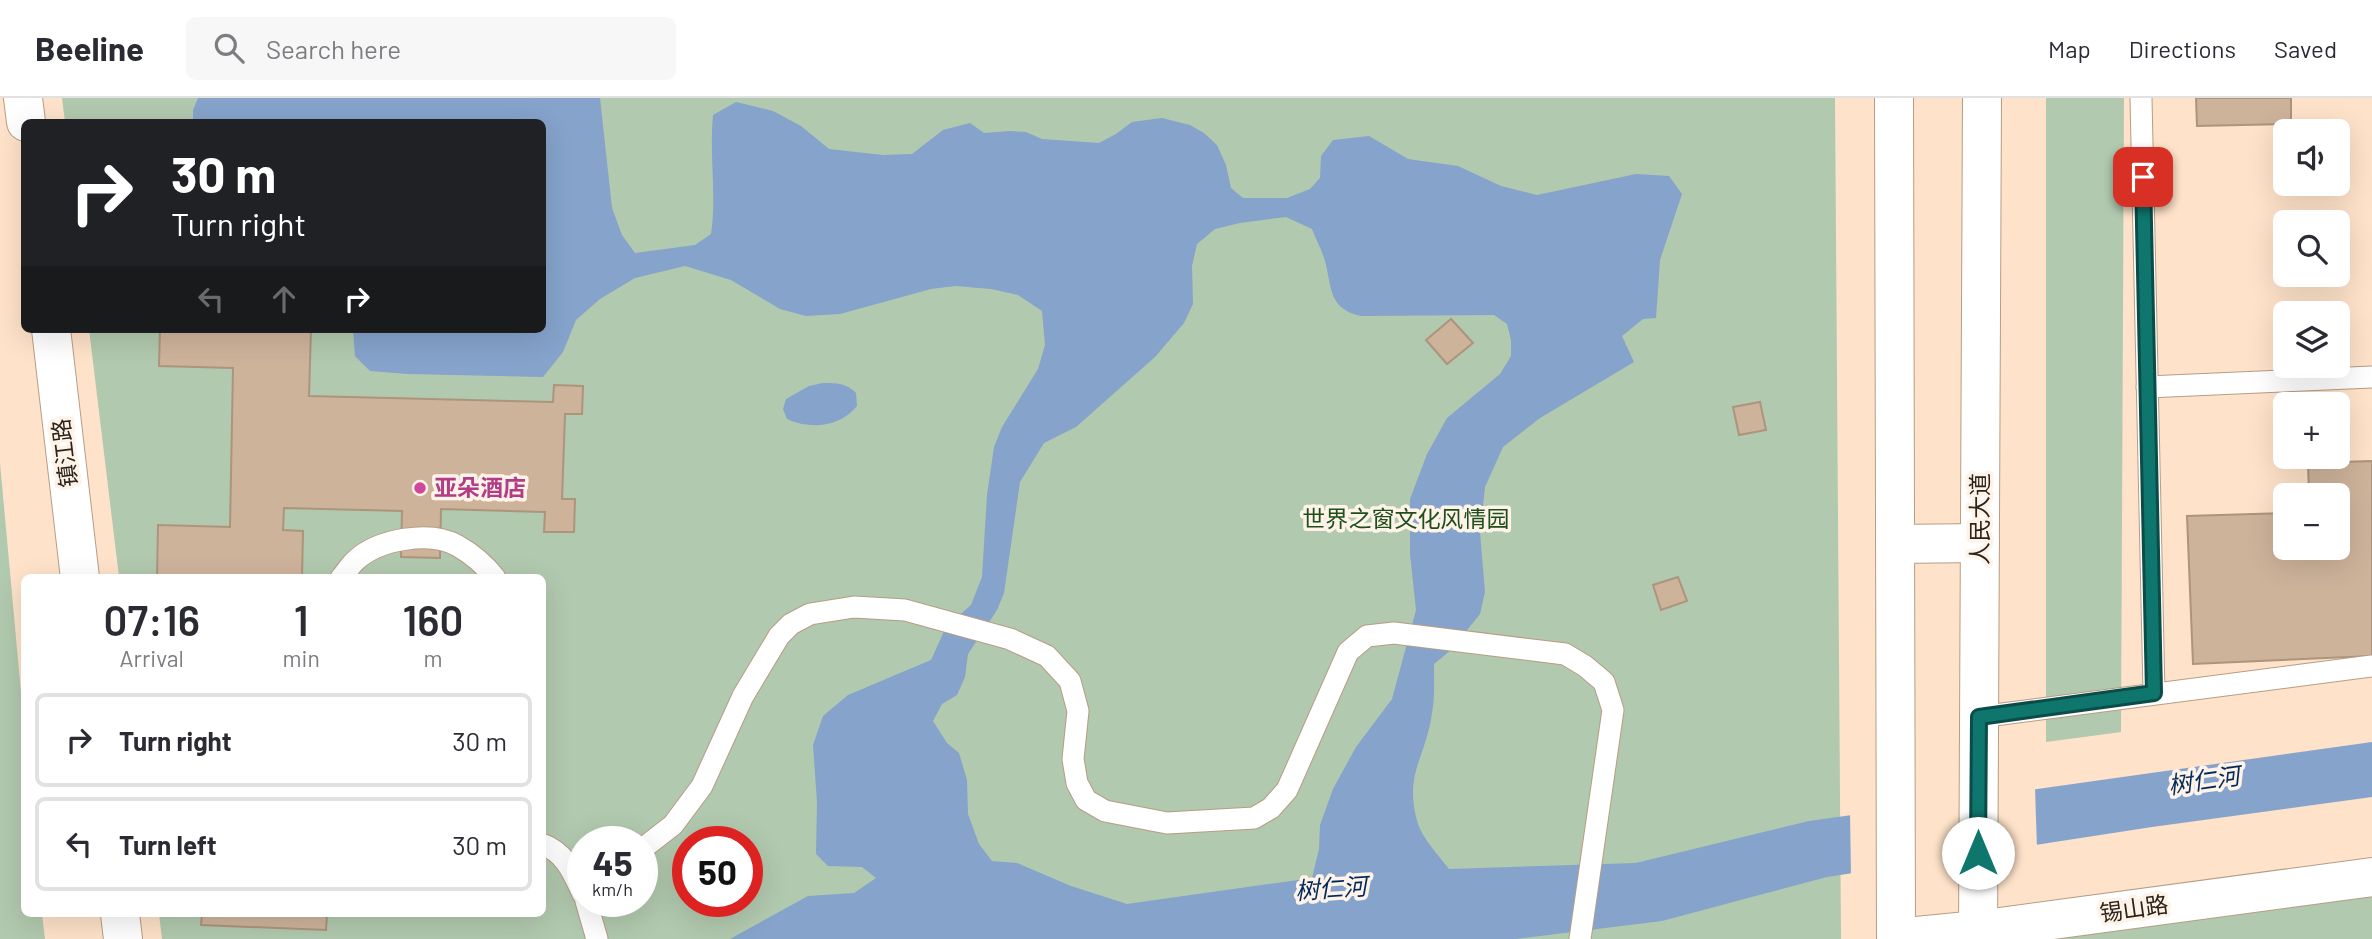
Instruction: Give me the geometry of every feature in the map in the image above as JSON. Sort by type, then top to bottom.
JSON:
[{"type":"main road","points":[[23,98],[26,119]]},
{"type":"main road","points":[[1894,98],[1896,938]]},
{"type":"main road","name":"人民大道","points":[[1978,926],[1982,98]]},
{"type":"main road","name":"镇江路","points":[[51,333],[80,574]]},
{"type":"main road","points":[[1895,544],[1980,542]]},
{"type":"main road","name":"锡山路","points":[[1978,926],[2031,903],[2372,857]]},
{"type":"main road","name":"锡山路","points":[[1896,938],[2372,877]]},
{"type":"main road","points":[[120,917],[123,939]]},
{"type":"lane","points":[[2141,98],[2154,693]]},
{"type":"lane","points":[[2147,387],[2372,377]]},
{"type":"lane","points":[[344,574],[356,560],[381,544],[421,537],[456,544],[485,565],[492,574]]},
{"type":"lane","points":[[658,837],[673,825],[702,786],[743,696],[779,636],[791,624],[810,614],[853,607],[905,610],[1010,639],[1046,656],[1070,681],[1079,711],[1073,759],[1077,783],[1086,800],[1105,811],[1167,822],[1254,818],[1271,808],[1287,790],[1348,652],[1367,636],[1394,633],[1565,654],[1604,682],[1613,710],[1580,939]]},
{"type":"lane","points":[[1979,717],[2372,666]]},
{"type":"lane","points":[[546,845],[556,849],[567,863]]},
{"type":"green space","name":"世界之窗文化风情园","points":[[62,98],[1835,98],[1841,939],[162,939],[159,917],[546,917],[546,574],[119,574],[89,333],[546,333],[546,119],[65,119]]},
{"type":"green space","points":[[2046,98],[2124,98],[2121,732],[2046,742]]},
{"type":"green space","points":[[0,463],[21,692],[21,917],[42,917],[45,939],[0,939]]},
{"type":"green space","points":[[2372,889],[2372,939],[2040,939]]},
{"type":"water","name":"树仁河","points":[[198,98],[600,98],[612,208],[622,235],[635,253],[695,245],[711,234],[713,115],[736,102],[773,111],[801,126],[829,149],[883,155],[912,154],[943,130],[970,123],[984,133],[1026,132],[1042,139],[1099,143],[1132,122],[1162,118],[1190,125],[1217,145],[1226,165],[1231,188],[1243,198],[1287,198],[1310,189],[1320,178],[1321,156],[1333,140],[1369,136],[1408,159],[1458,166],[1501,186],[1537,195],[1636,174],[1669,176],[1682,194],[1660,260],[1656,318],[1643,319],[1622,336],[1634,362],[1540,418],[1503,447],[1485,487],[1480,533],[1485,592],[1480,614],[1451,650],[1434,664],[1432,713],[1414,779],[1414,807],[1420,830],[1449,869],[1636,863],[1809,821],[2372,742],[2372,797],[2152,827],[1827,877],[1662,921],[1516,939],[730,939],[808,896],[854,893],[876,878],[862,867],[828,866],[816,854],[817,802],[813,745],[823,716],[848,695],[931,660],[946,627],[971,605],[982,577],[987,495],[994,447],[1002,427],[1038,369],[1045,345],[1042,311],[1018,295],[991,289],[955,286],[931,289],[840,314],[806,316],[780,309],[731,280],[685,266],[635,278],[600,299],[576,320],[563,352],[543,377],[370,371],[355,356],[353,333],[546,333],[546,119],[193,119]],"holes":[[[1286,217],[1312,229],[1324,257],[1333,296],[1342,308],[1350,313],[1361,316],[1494,315],[1507,324],[1511,356],[1500,374],[1447,418],[1427,454],[1410,499],[1410,554],[1416,610],[1392,699],[1356,747],[1333,789],[1320,825],[1319,849],[1312,878],[1127,904],[1071,886],[1017,863],[992,861],[979,844],[968,814],[967,780],[959,753],[947,743],[933,721],[942,704],[957,695],[965,677],[968,654],[997,610],[1004,593],[1020,482],[1044,443],[1076,427],[1155,357],[1184,323],[1193,304],[1192,266],[1197,244],[1215,229]]]},
{"type":"water","points":[[823,383],[849,387],[856,393],[857,406],[842,418],[825,424],[806,425],[787,419],[783,409],[786,399],[809,386]]},
{"type":"pier","points":[[2035,787],[2037,849],[1851,877],[1850,812]]},
{"type":"building","points":[[2196,98],[2291,98],[2291,119],[2273,119],[2273,124],[2197,126]]},
{"type":"building","points":[[1451,319],[1473,343],[1447,364],[1426,340]]},
{"type":"building","points":[[160,333],[311,333],[309,396],[553,402],[554,385],[583,386],[582,414],[565,414],[562,499],[575,499],[574,532],[544,532],[545,512],[441,509],[440,558],[401,557],[402,511],[284,508],[283,530],[303,531],[302,574],[157,574],[158,525],[230,527],[233,368],[159,366]]},
{"type":"building","points":[[1760,402],[1766,430],[1739,435],[1733,407]]},
{"type":"building","points":[[2372,461],[2372,656],[2193,664],[2187,516],[2273,513],[2273,560],[2350,560],[2350,483],[2309,483],[2308,469],[2350,469],[2350,462]]},
{"type":"building","points":[[1678,577],[1687,601],[1661,610],[1653,585]]},
{"type":"building","points":[[202,917],[327,917],[326,930],[201,925]]},
{"type":"place","name":"亚朵酒店","points":[[420,488]]},
{"type":"route","points":[[1978,853],[1979,717],[2154,693],[2143,177]]}]
